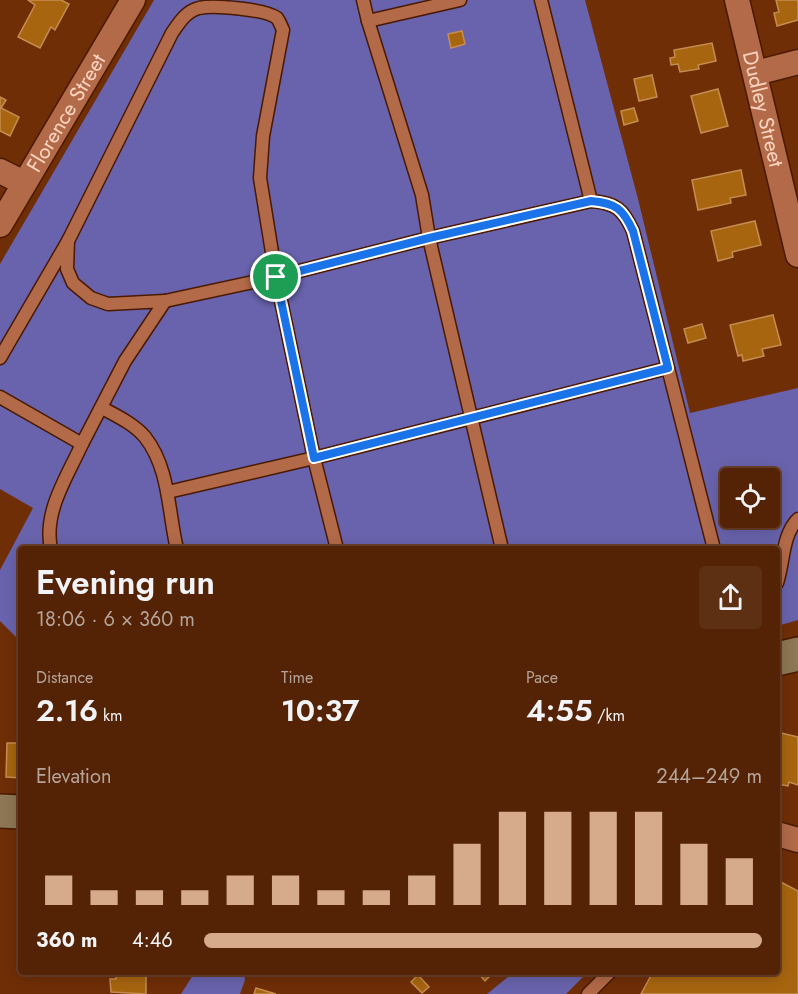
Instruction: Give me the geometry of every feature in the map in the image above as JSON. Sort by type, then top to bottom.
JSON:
[{"type":"main road","points":[[780,658],[798,654]]},
{"type":"main road","points":[[0,811],[18,812]]},
{"type":"street","name":"Florence Street","points":[[0,225],[133,0]]},
{"type":"street","name":"Dudley Street","points":[[737,0],[798,255]]},
{"type":"street","points":[[756,73],[798,62]]},
{"type":"street","points":[[0,171],[24,183]]},
{"type":"street","points":[[780,835],[798,840]]},
{"type":"lane","points":[[363,0],[422,195],[429,238],[501,546]]},
{"type":"lane","points":[[368,21],[460,0]]},
{"type":"lane","points":[[541,0],[591,201]]},
{"type":"lane","points":[[0,358],[68,241],[172,33],[183,17],[198,8],[228,8],[270,14],[279,20],[283,30],[262,136],[260,178],[276,277],[314,458],[336,546]]},
{"type":"lane","points":[[68,241],[67,268],[73,283],[91,298],[108,304],[165,301],[276,277],[429,238],[591,201],[607,202],[617,207],[627,217],[633,231],[713,546]]},
{"type":"lane","points":[[50,546],[49,524],[54,504],[82,444],[126,361],[165,301]]},
{"type":"lane","points":[[168,492],[314,458],[668,368]]},
{"type":"lane","points":[[0,397],[82,444]]},
{"type":"lane","points":[[102,408],[128,423],[144,436],[156,457],[168,492],[176,546]]},
{"type":"lane","points":[[780,569],[787,537],[792,524],[798,519]]},
{"type":"lane","points":[[588,994],[607,975]]},
{"type":"shaded area","points":[[154,0],[585,0],[638,199],[690,413],[798,388],[798,620],[780,625],[780,546],[18,546],[18,639],[0,621],[0,570],[33,508],[0,489],[0,264]]},
{"type":"shaded area","points":[[193,975],[244,975],[240,994],[181,994]]},
{"type":"shaded area","points":[[510,975],[585,975],[566,994],[487,994]]},
{"type":"building","points":[[28,0],[61,0],[69,4],[55,30],[51,27],[40,48],[18,37],[35,5]]},
{"type":"building","points":[[776,0],[798,0],[798,20],[777,26],[774,13],[779,12]]},
{"type":"building","points":[[462,31],[465,44],[451,48],[448,34]]},
{"type":"building","points":[[712,43],[716,61],[698,65],[699,69],[680,72],[678,64],[671,65],[670,58],[675,57],[674,50]]},
{"type":"building","points":[[652,75],[657,97],[639,101],[634,79]]},
{"type":"building","points":[[718,89],[728,126],[701,133],[691,96]]},
{"type":"building","points":[[0,97],[6,100],[1,108],[19,117],[10,136],[0,131]]},
{"type":"building","points":[[634,108],[638,121],[624,125],[621,111]]},
{"type":"building","points":[[741,170],[746,195],[730,198],[731,203],[698,210],[692,180]]},
{"type":"building","points":[[755,221],[761,245],[732,252],[733,257],[718,261],[711,231]]},
{"type":"building","points":[[773,315],[781,345],[762,349],[764,356],[743,361],[742,355],[738,356],[730,325]]},
{"type":"building","points":[[702,324],[706,338],[688,343],[684,329]]},
{"type":"building","points":[[780,733],[798,737],[798,785],[789,782],[788,786],[780,785]]},
{"type":"building","points":[[7,743],[18,743],[18,778],[6,777]]},
{"type":"building","points":[[780,882],[798,891],[798,994],[641,994],[651,975],[780,975]]},
{"type":"building","points":[[116,975],[146,975],[146,994],[111,992],[110,979],[116,979]]},
{"type":"building","points":[[418,975],[429,987],[422,993],[411,982]]},
{"type":"building","points":[[480,975],[491,975],[485,981]]},
{"type":"building","points":[[256,988],[276,994],[254,994]]},
{"type":"route","points":[[591,201],[607,202],[617,207],[627,217],[633,231],[668,368],[314,458],[276,277],[546,211],[591,201]]}]
